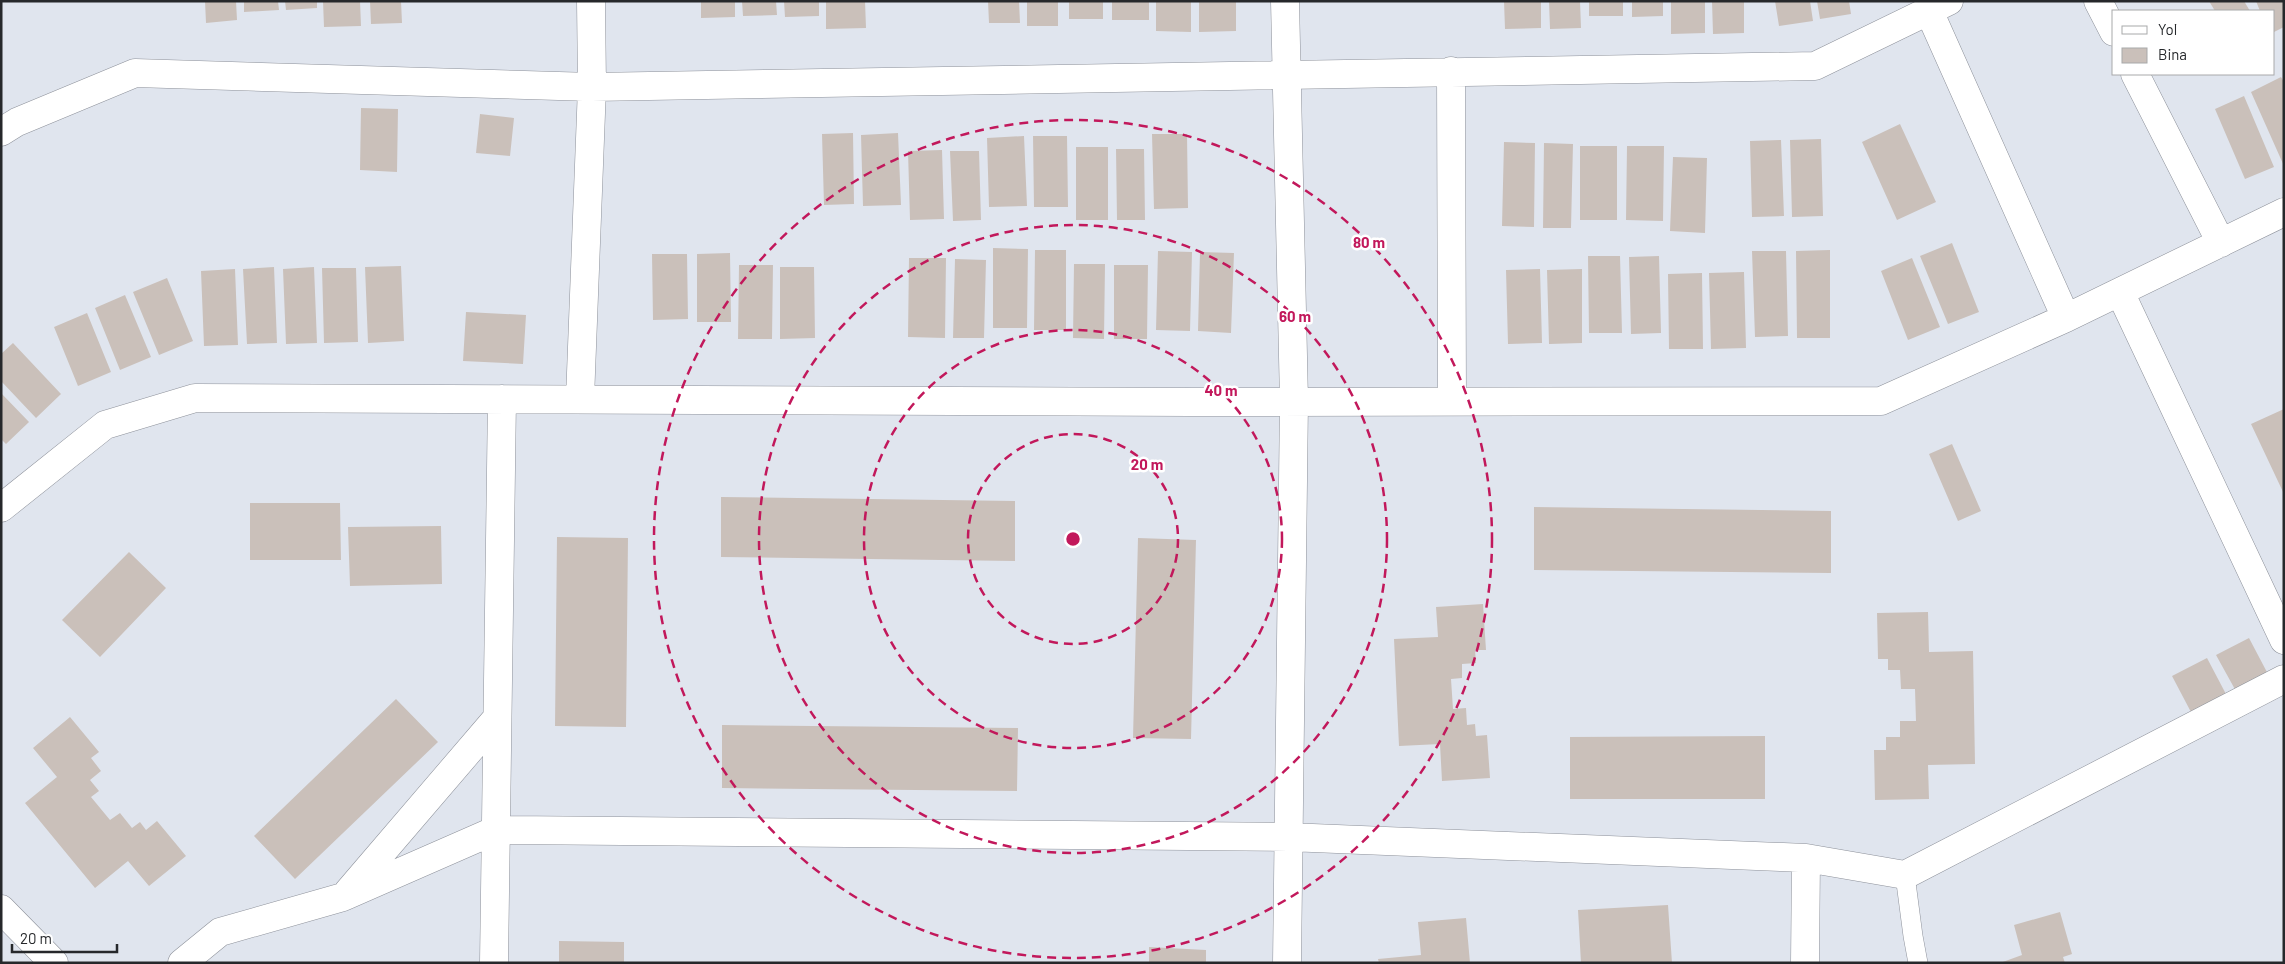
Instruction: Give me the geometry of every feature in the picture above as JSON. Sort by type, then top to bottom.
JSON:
[{"type":"street","points":[[580,399],[592,86],[590,1]]},
{"type":"street","points":[[1285,1],[1294,401],[1287,963]]},
{"type":"street","points":[[2098,1],[2112,28]]},
{"type":"street","points":[[1,132],[16,122],[135,73],[592,86],[1816,66],[1939,6],[2066,318]]},
{"type":"street","points":[[1451,71],[1452,401]]},
{"type":"street","points":[[2136,75],[2221,243]]},
{"type":"street","points":[[1,508],[106,425],[195,398],[1294,401],[1881,400],[2066,318],[2284,212]]},
{"type":"street","points":[[2120,292],[2284,640]]},
{"type":"street","points":[[494,963],[502,399]]},
{"type":"street","points":[[182,963],[220,932],[343,897],[496,830],[1288,837],[1806,858],[1906,875],[2284,679]]},
{"type":"street","points":[[343,897],[498,718]]},
{"type":"street","points":[[1805,963],[1806,858]]},
{"type":"street","points":[[1,909],[54,963]]},
{"type":"lane","points":[[1906,875],[1918,963]]},
{"type":"building","points":[[205,1],[236,1],[237,20],[206,23]]},
{"type":"building","points":[[244,1],[278,1],[279,10],[244,12]]},
{"type":"building","points":[[285,1],[317,1],[317,8],[286,10]]},
{"type":"building","points":[[323,1],[360,1],[361,26],[324,27]]},
{"type":"building","points":[[370,1],[401,1],[402,23],[371,24]]},
{"type":"building","points":[[701,1],[735,1],[735,17],[701,18]]},
{"type":"building","points":[[742,1],[776,1],[777,15],[743,16]]},
{"type":"building","points":[[784,1],[819,1],[819,16],[785,17]]},
{"type":"building","points":[[826,1],[865,1],[866,28],[826,29]]},
{"type":"building","points":[[988,1],[1019,1],[1020,23],[989,23]]},
{"type":"building","points":[[1027,1],[1058,1],[1058,26],[1027,26]]},
{"type":"building","points":[[1069,1],[1103,1],[1103,19],[1069,19]]},
{"type":"building","points":[[1112,1],[1149,1],[1149,20],[1112,20]]},
{"type":"building","points":[[1156,1],[1191,1],[1191,32],[1156,31]]},
{"type":"building","points":[[1199,1],[1236,1],[1236,31],[1199,32]]},
{"type":"building","points":[[1504,1],[1541,1],[1541,28],[1505,29]]},
{"type":"building","points":[[1549,1],[1580,1],[1581,28],[1550,29]]},
{"type":"building","points":[[1589,1],[1623,1],[1623,16],[1589,16]]},
{"type":"building","points":[[1632,1],[1663,1],[1663,16],[1632,17]]},
{"type":"building","points":[[1671,1],[1705,1],[1705,33],[1671,34]]},
{"type":"building","points":[[1712,1],[1744,1],[1744,33],[1713,34]]},
{"type":"building","points":[[1775,1],[1810,1],[1813,21],[1779,26]]},
{"type":"building","points":[[1817,1],[1849,1],[1851,14],[1820,19]]},
{"type":"building","points":[[2209,1],[2244,1],[2249,10],[2214,10]]},
{"type":"building","points":[[2256,1],[2284,1],[2284,27],[2275,32],[2275,10],[2260,10]]},
{"type":"building","points":[[2281,77],[2284,82],[2284,166],[2251,92]]},
{"type":"building","points":[[2244,96],[2274,167],[2245,179],[2215,109]]},
{"type":"building","points":[[361,108],[398,109],[397,172],[360,170]]},
{"type":"building","points":[[480,114],[514,118],[510,156],[476,153]]},
{"type":"building","points":[[1900,124],[1936,202],[1897,220],[1862,142]]},
{"type":"building","points":[[853,133],[854,204],[824,205],[822,134]]},
{"type":"building","points":[[898,133],[901,205],[863,206],[861,135]]},
{"type":"building","points":[[1152,134],[1187,134],[1188,208],[1154,209]]},
{"type":"building","points":[[1024,136],[1027,206],[989,207],[987,138]]},
{"type":"building","points":[[1033,136],[1067,136],[1068,207],[1034,207]]},
{"type":"building","points":[[1821,139],[1823,216],[1792,217],[1790,140]]},
{"type":"building","points":[[1781,140],[1784,216],[1752,217],[1750,141]]},
{"type":"building","points":[[1504,142],[1535,143],[1534,227],[1502,226]]},
{"type":"building","points":[[1544,143],[1573,144],[1571,228],[1543,228]]},
{"type":"building","points":[[1580,146],[1617,146],[1617,220],[1580,220]]},
{"type":"building","points":[[1627,146],[1664,146],[1663,221],[1626,220]]},
{"type":"building","points":[[1076,147],[1108,147],[1108,220],[1076,220]]},
{"type":"building","points":[[1116,149],[1144,149],[1145,220],[1117,220]]},
{"type":"building","points":[[942,150],[944,219],[910,220],[908,151]]},
{"type":"building","points":[[950,151],[979,151],[981,220],[953,221]]},
{"type":"building","points":[[1673,157],[1707,158],[1705,233],[1670,231]]},
{"type":"building","points":[[1952,243],[1979,312],[1948,324],[1920,256]]},
{"type":"building","points":[[993,248],[1028,249],[1027,328],[993,328]]},
{"type":"building","points":[[1035,250],[1066,250],[1066,330],[1034,330]]},
{"type":"building","points":[[1830,250],[1830,338],[1797,338],[1796,251]]},
{"type":"building","points":[[1158,251],[1192,252],[1190,331],[1156,330]]},
{"type":"building","points":[[1752,251],[1786,251],[1788,336],[1755,337]]},
{"type":"building","points":[[1200,252],[1234,253],[1231,333],[1198,331]]},
{"type":"building","points":[[730,253],[731,322],[697,322],[697,254]]},
{"type":"building","points":[[652,254],[687,254],[688,319],[653,320]]},
{"type":"building","points":[[1588,256],[1620,256],[1622,333],[1589,333]]},
{"type":"building","points":[[1659,256],[1661,333],[1631,334],[1629,257]]},
{"type":"building","points":[[909,258],[946,258],[945,338],[908,337]]},
{"type":"building","points":[[1912,258],[1940,327],[1908,340],[1881,271]]},
{"type":"building","points":[[955,259],[986,260],[984,338],[953,338]]},
{"type":"building","points":[[1074,264],[1105,264],[1104,339],[1073,338]]},
{"type":"building","points":[[739,265],[773,265],[772,339],[738,339]]},
{"type":"building","points":[[1114,265],[1148,265],[1147,339],[1114,339]]},
{"type":"building","points":[[401,266],[404,341],[368,343],[365,267]]},
{"type":"building","points":[[274,267],[277,343],[247,344],[243,269]]},
{"type":"building","points":[[314,267],[317,343],[286,344],[283,269]]},
{"type":"building","points":[[780,267],[814,267],[815,338],[780,339]]},
{"type":"building","points":[[322,268],[356,268],[358,342],[324,343]]},
{"type":"building","points":[[235,269],[238,345],[204,346],[201,271]]},
{"type":"building","points":[[1540,269],[1542,343],[1508,344],[1506,270]]},
{"type":"building","points":[[1582,269],[1582,343],[1549,344],[1547,270]]},
{"type":"building","points":[[1744,272],[1746,348],[1711,349],[1709,273]]},
{"type":"building","points":[[1702,273],[1703,349],[1669,349],[1668,274]]},
{"type":"building","points":[[167,278],[193,341],[159,355],[133,292]]},
{"type":"building","points":[[125,295],[151,357],[120,370],[95,308]]},
{"type":"building","points":[[466,312],[526,315],[523,364],[463,361]]},
{"type":"building","points":[[87,313],[111,372],[78,386],[54,327]]},
{"type":"building","points":[[13,343],[61,394],[36,418],[1,381],[1,354]]},
{"type":"building","points":[[1,393],[29,422],[6,444],[1,439]]},
{"type":"building","points":[[2284,409],[2284,494],[2251,424]]},
{"type":"building","points":[[1952,444],[1981,511],[1958,521],[1929,454]]},
{"type":"building","points":[[721,497],[1015,501],[1015,561],[721,557]]},
{"type":"building","points":[[250,503],[340,503],[341,560],[250,560]]},
{"type":"building","points":[[1534,507],[1831,511],[1831,573],[1534,570]]},
{"type":"building","points":[[441,526],[442,584],[350,586],[348,527]]},
{"type":"building","points":[[557,537],[628,538],[626,727],[555,726]]},
{"type":"building","points":[[1138,538],[1196,540],[1191,739],[1133,738]]},
{"type":"building","points":[[129,552],[166,588],[100,657],[62,620]]},
{"type":"building","points":[[1483,604],[1486,650],[1475,650],[1476,663],[1462,664],[1462,678],[1451,679],[1453,709],[1466,708],[1467,725],[1475,724],[1476,736],[1487,735],[1490,778],[1442,781],[1440,744],[1399,746],[1394,639],[1438,637],[1436,607]]},
{"type":"building","points":[[1928,612],[1929,652],[1973,651],[1975,764],[1928,765],[1929,799],[1875,800],[1874,750],[1886,750],[1886,737],[1900,737],[1900,721],[1916,721],[1915,689],[1901,689],[1900,670],[1888,670],[1888,659],[1878,659],[1877,613]]},
{"type":"building","points":[[2249,638],[2269,676],[2237,693],[2216,655]]},
{"type":"building","points":[[2207,658],[2227,696],[2192,714],[2172,676]]},
{"type":"building","points":[[396,699],[438,742],[295,879],[254,836]]},
{"type":"building","points":[[70,717],[99,752],[91,758],[101,771],[90,780],[99,791],[91,797],[110,820],[120,813],[132,828],[140,822],[146,830],[157,821],[186,856],[149,886],[128,861],[95,888],[25,803],[57,777],[33,748]]},
{"type":"building","points":[[722,725],[1018,728],[1017,791],[722,788]]},
{"type":"building","points":[[1765,736],[1765,799],[1570,799],[1570,737]]},
{"type":"building","points":[[1668,905],[1672,963],[1581,963],[1578,910]]},
{"type":"building","points":[[2060,912],[2072,954],[2063,957],[2065,963],[2000,963],[2022,955],[2014,925]]},
{"type":"building","points":[[1466,918],[1470,963],[1379,963],[1378,959],[1421,955],[1418,922]]},
{"type":"building","points":[[559,941],[624,942],[624,963],[559,963]]},
{"type":"building","points":[[1149,947],[1206,950],[1206,963],[1149,963]]}]
